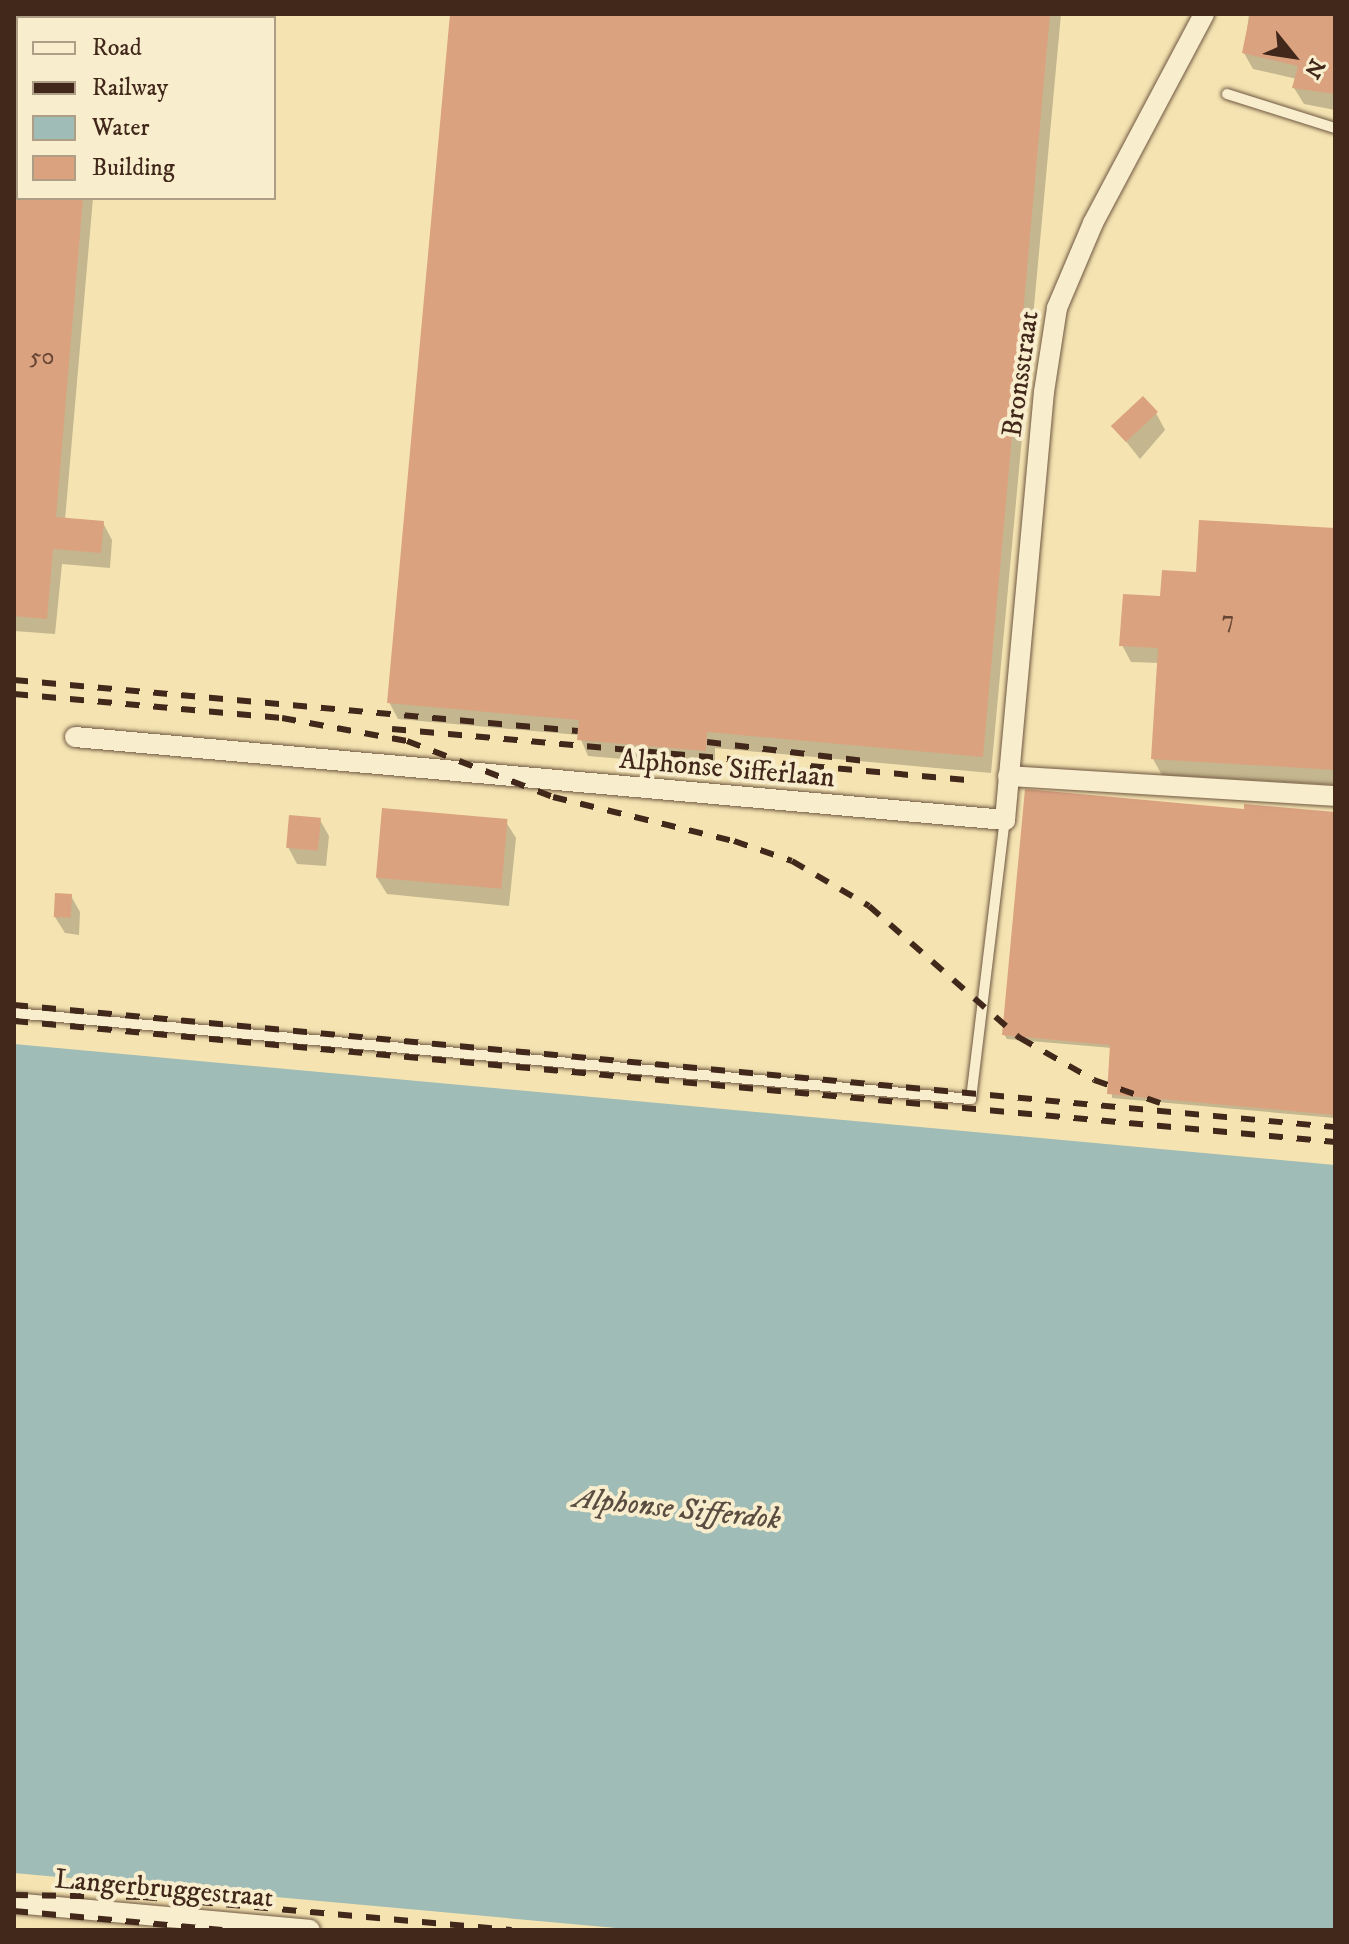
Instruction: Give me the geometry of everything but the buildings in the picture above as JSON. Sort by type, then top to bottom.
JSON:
[{"type":"street","name":"Bronsstraat","points":[[1008,776],[1057,308],[1093,223],[1204,14]]},
{"type":"street","name":"Alphonse Sifferlaan","points":[[75,737],[1005,820]]},
{"type":"street","points":[[1005,820],[1008,776],[1335,796]]},
{"type":"street","name":"Langerbruggestraat","points":[[14,1903],[310,1930]]},
{"type":"lane","points":[[1227,94],[1335,128]]},
{"type":"lane","points":[[14,1013],[971,1099],[1005,820]]},
{"type":"water","name":"Alphonse Sifferdok","points":[[14,1044],[1335,1165],[1335,1930],[638,1930],[14,1873]]},
{"type":"railway","points":[[14,680],[578,731]]},
{"type":"railway","points":[[14,694],[293,719]]},
{"type":"railway","points":[[282,718],[407,741],[553,797],[734,841],[792,861],[869,906],[1020,1038],[1094,1080],[1160,1103]]},
{"type":"railway","points":[[392,729],[967,780]]},
{"type":"railway","points":[[707,742],[873,762]]},
{"type":"railway","points":[[14,1005],[1335,1127]]},
{"type":"railway","points":[[14,1021],[1335,1142]]},
{"type":"railway","points":[[14,1895],[143,1897],[512,1930]]},
{"type":"railway","points":[[14,1911],[222,1930]]}]
